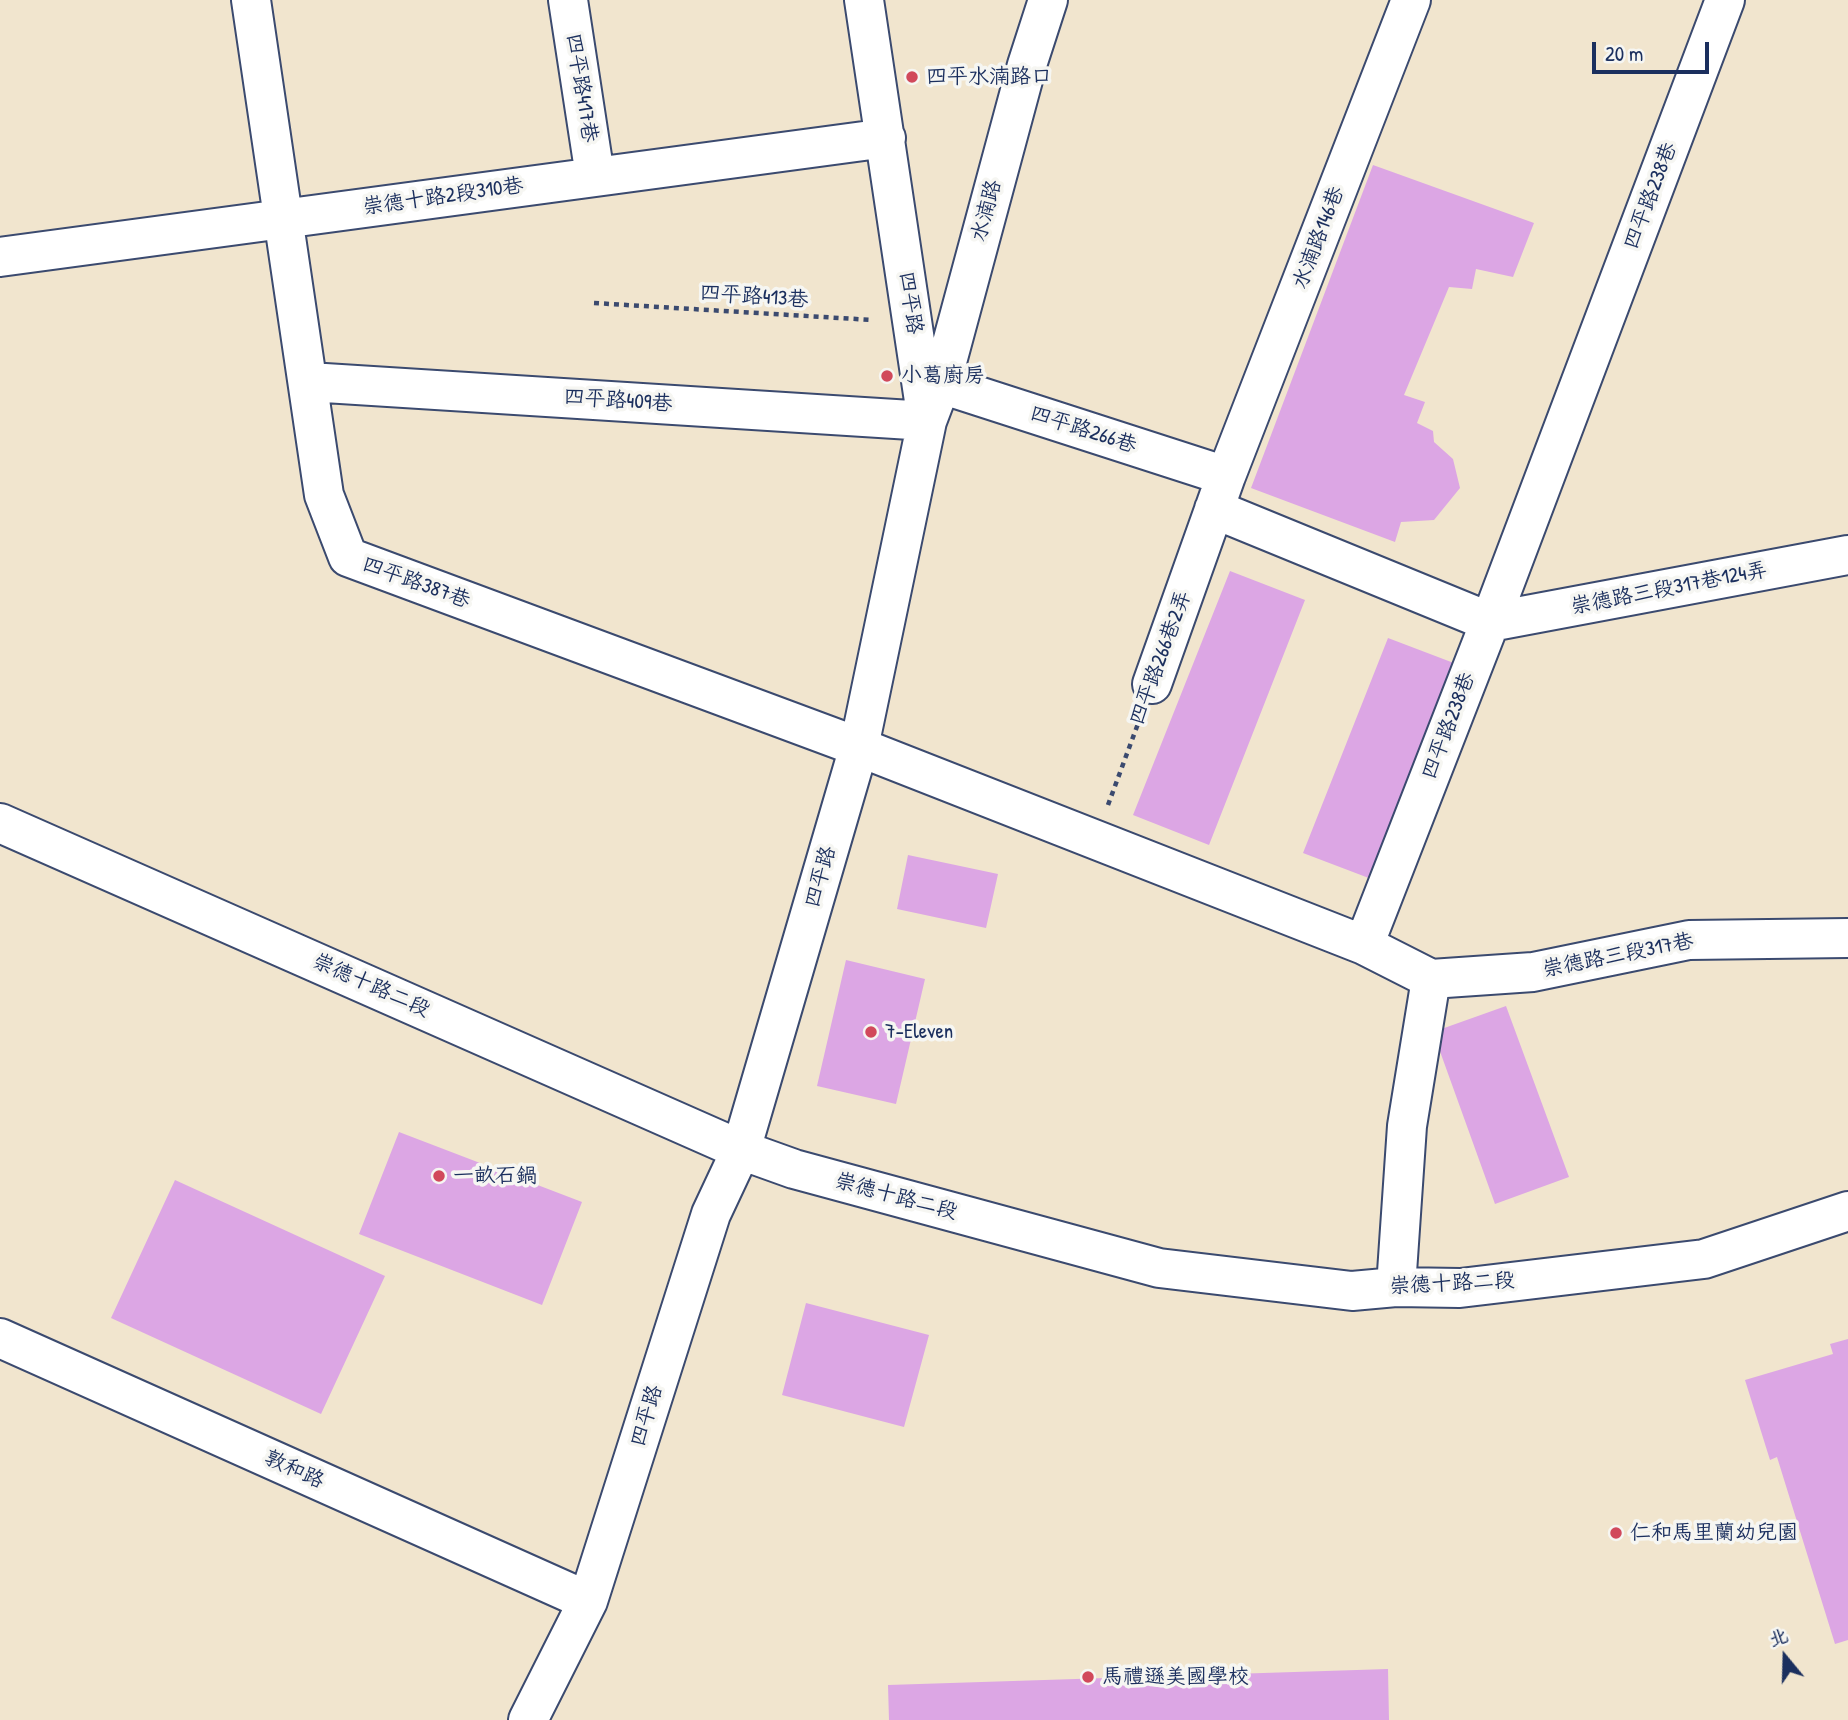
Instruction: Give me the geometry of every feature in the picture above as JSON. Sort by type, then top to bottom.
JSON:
[{"type":"street","name":"四平路387巷","points":[[251,0],[324,495],[348,557],[859,747]]},
{"type":"street","name":"四平路417巷","points":[[568,0],[595,176]]},
{"type":"street","name":"四平路","points":[[528,1720],[588,1601],[711,1214],[741,1150],[859,747],[927,421],[864,0]]},
{"type":"street","name":"水湳路","points":[[927,421],[941,384],[1027,65],[1048,0]]},
{"type":"street","name":"水湳路146巷","points":[[1220,493],[1411,0]]},
{"type":"street","name":"四平路238巷","points":[[1364,945],[1490,622],[1724,0]]},
{"type":"street","name":"崇德十路2段310巷","points":[[0,257],[886,138]]},
{"type":"street","name":"四平路409巷","points":[[309,382],[927,421]]},
{"type":"street","name":"四平路266巷","points":[[941,384],[1220,493],[1490,622]]},
{"type":"street","name":"四平路266巷2弄","points":[[1152,684],[1220,493]]},
{"type":"street","name":"崇德路三段317巷124弄","points":[[1490,622],[1846,549]]},
{"type":"street","points":[[859,747],[1364,945],[1431,979],[1407,1126],[1396,1287]]},
{"type":"street","name":"崇德十路二段","points":[[0,823],[741,1150],[794,1169],[1159,1268],[1352,1291],[1396,1287],[1460,1288],[1703,1259],[1848,1211]]},
{"type":"street","name":"崇德路三段317巷","points":[[1431,979],[1533,972],[1689,940],[1848,938]]},
{"type":"street","name":"敦和路","points":[[0,1338],[588,1601]]},
{"type":"path","name":"四平路413巷","points":[[594,303],[912,322]]},
{"type":"path","name":"四平路266巷2弄","points":[[1096,840],[1152,684]]},
{"type":"building","points":[[1373,165],[1534,223],[1513,277],[1476,269],[1472,289],[1449,287],[1404,395],[1425,402],[1417,423],[1433,431],[1434,442],[1453,459],[1460,488],[1434,520],[1401,522],[1395,542],[1251,488]]},
{"type":"building","points":[[1230,571],[1305,600],[1209,845],[1133,815]]},
{"type":"building","points":[[1388,638],[1459,665],[1374,880],[1303,853]]},
{"type":"building","points":[[908,855],[998,874],[986,928],[897,909]]},
{"type":"building","name":"7-Eleven","points":[[846,960],[925,979],[896,1104],[817,1086]]},
{"type":"building","points":[[1506,1006],[1569,1177],[1495,1204],[1433,1032]]},
{"type":"building","points":[[399,1132],[582,1202],[542,1305],[359,1234]]},
{"type":"building","points":[[175,1180],[385,1276],[321,1414],[111,1318]]},
{"type":"building","points":[[806,1303],[929,1335],[904,1427],[782,1395]]},
{"type":"building","points":[[1848,1339],[1848,1640],[1835,1644],[1777,1457],[1770,1460],[1745,1380],[1833,1354],[1830,1344]]},
{"type":"building","points":[[1388,1669],[1389,1720],[889,1720],[888,1685]]},
{"type":"place","name":"四平水湳路口","points":[[912,77]]},
{"type":"place","name":"小葛廚房","points":[[887,376]]},
{"type":"place","name":"7-Eleven","points":[[871,1032]]},
{"type":"place","name":"一畝石鍋","points":[[439,1176]]},
{"type":"place","name":"仁和馬里蘭幼兒園","points":[[1616,1533]]},
{"type":"place","name":"馬禮遜美國學校","points":[[1088,1677]]}]
